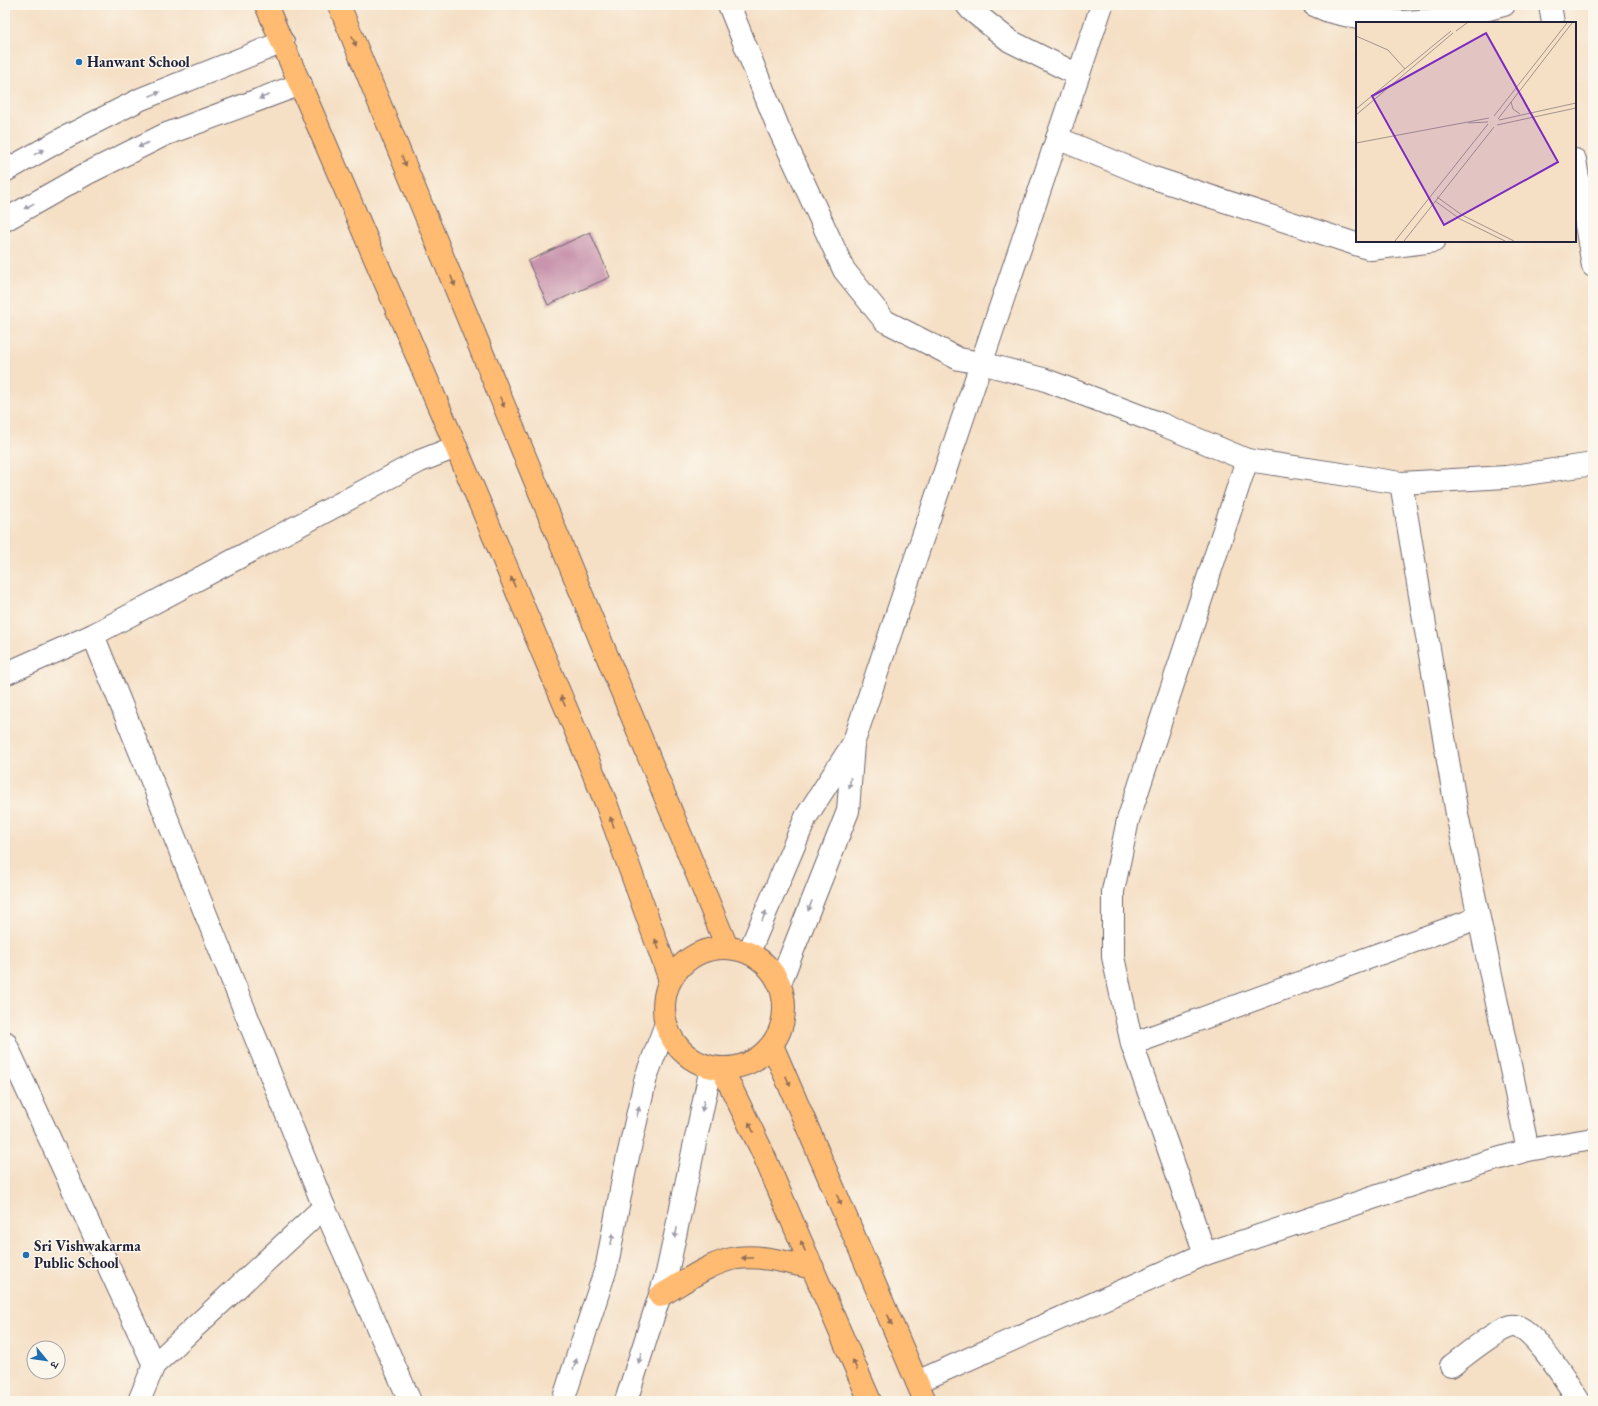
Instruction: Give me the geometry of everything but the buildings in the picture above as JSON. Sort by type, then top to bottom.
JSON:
[{"type":"main road","points":[[266,5],[456,447],[606,803],[670,980]]},
{"type":"main road","points":[[339,5],[727,947]]},
{"type":"main road","points":[[727,947],[749,952],[767,965],[780,983],[785,1004],[782,1026],[772,1045],[758,1058],[741,1066],[717,1068],[691,1059],[675,1044],[666,1024],[664,1002],[670,980],[684,962],[704,950],[727,947]]},
{"type":"main road","points":[[772,1045],[921,1392]]},
{"type":"main road","points":[[717,1068],[762,1149],[870,1401]]},
{"type":"main road","points":[[660,1296],[712,1267],[737,1258],[768,1258],[813,1268]]},
{"type":"street","points":[[729,5],[778,127],[844,270],[885,320],[959,359],[981,363],[1043,379],[1161,424],[1247,460],[1401,483],[1506,477],[1593,464]]},
{"type":"street","points":[[968,5],[971,10],[1010,41],[1078,75]]},
{"type":"street","points":[[749,952],[806,817],[853,744],[1102,5]]},
{"type":"street","points":[[1314,5],[1328,11],[1362,19],[1403,22],[1452,19],[1504,5]]},
{"type":"street","points":[[1550,5],[1553,22]]},
{"type":"street","points":[[5,171],[64,138],[142,99],[283,42]]},
{"type":"street","points":[[5,220],[86,174],[164,135],[301,84]]},
{"type":"street","points":[[1057,138],[1151,177],[1371,249],[1426,242]]},
{"type":"street","points":[[1576,167],[1584,221],[1593,266]]},
{"type":"street","points":[[5,674],[93,635],[413,465],[456,447]]},
{"type":"street","points":[[1205,1254],[1132,1044],[1113,957],[1113,891],[1128,820],[1247,460]]},
{"type":"street","points":[[1401,483],[1457,814],[1528,1150]]},
{"type":"street","points":[[93,635],[324,1207],[410,1401]]},
{"type":"street","points":[[780,983],[848,811],[853,744]]},
{"type":"street","points":[[1132,1044],[1478,918]]},
{"type":"street","points":[[563,1401],[607,1265],[624,1174],[646,1077],[666,1024]]},
{"type":"street","points":[[5,1042],[154,1366]]},
{"type":"street","points":[[626,1401],[667,1273],[717,1068]]},
{"type":"street","points":[[921,1392],[1205,1254],[1438,1176],[1528,1150],[1593,1139]]},
{"type":"street","points":[[139,1401],[154,1366],[324,1207]]},
{"type":"street","points":[[1451,1366],[1498,1332],[1513,1326],[1523,1328],[1533,1337],[1579,1401]]},
{"type":"place","name":"Hanwant School","points":[[79,62]]},
{"type":"place","name":"Sri Vishwakarma Public School","points":[[26,1255]]}]
